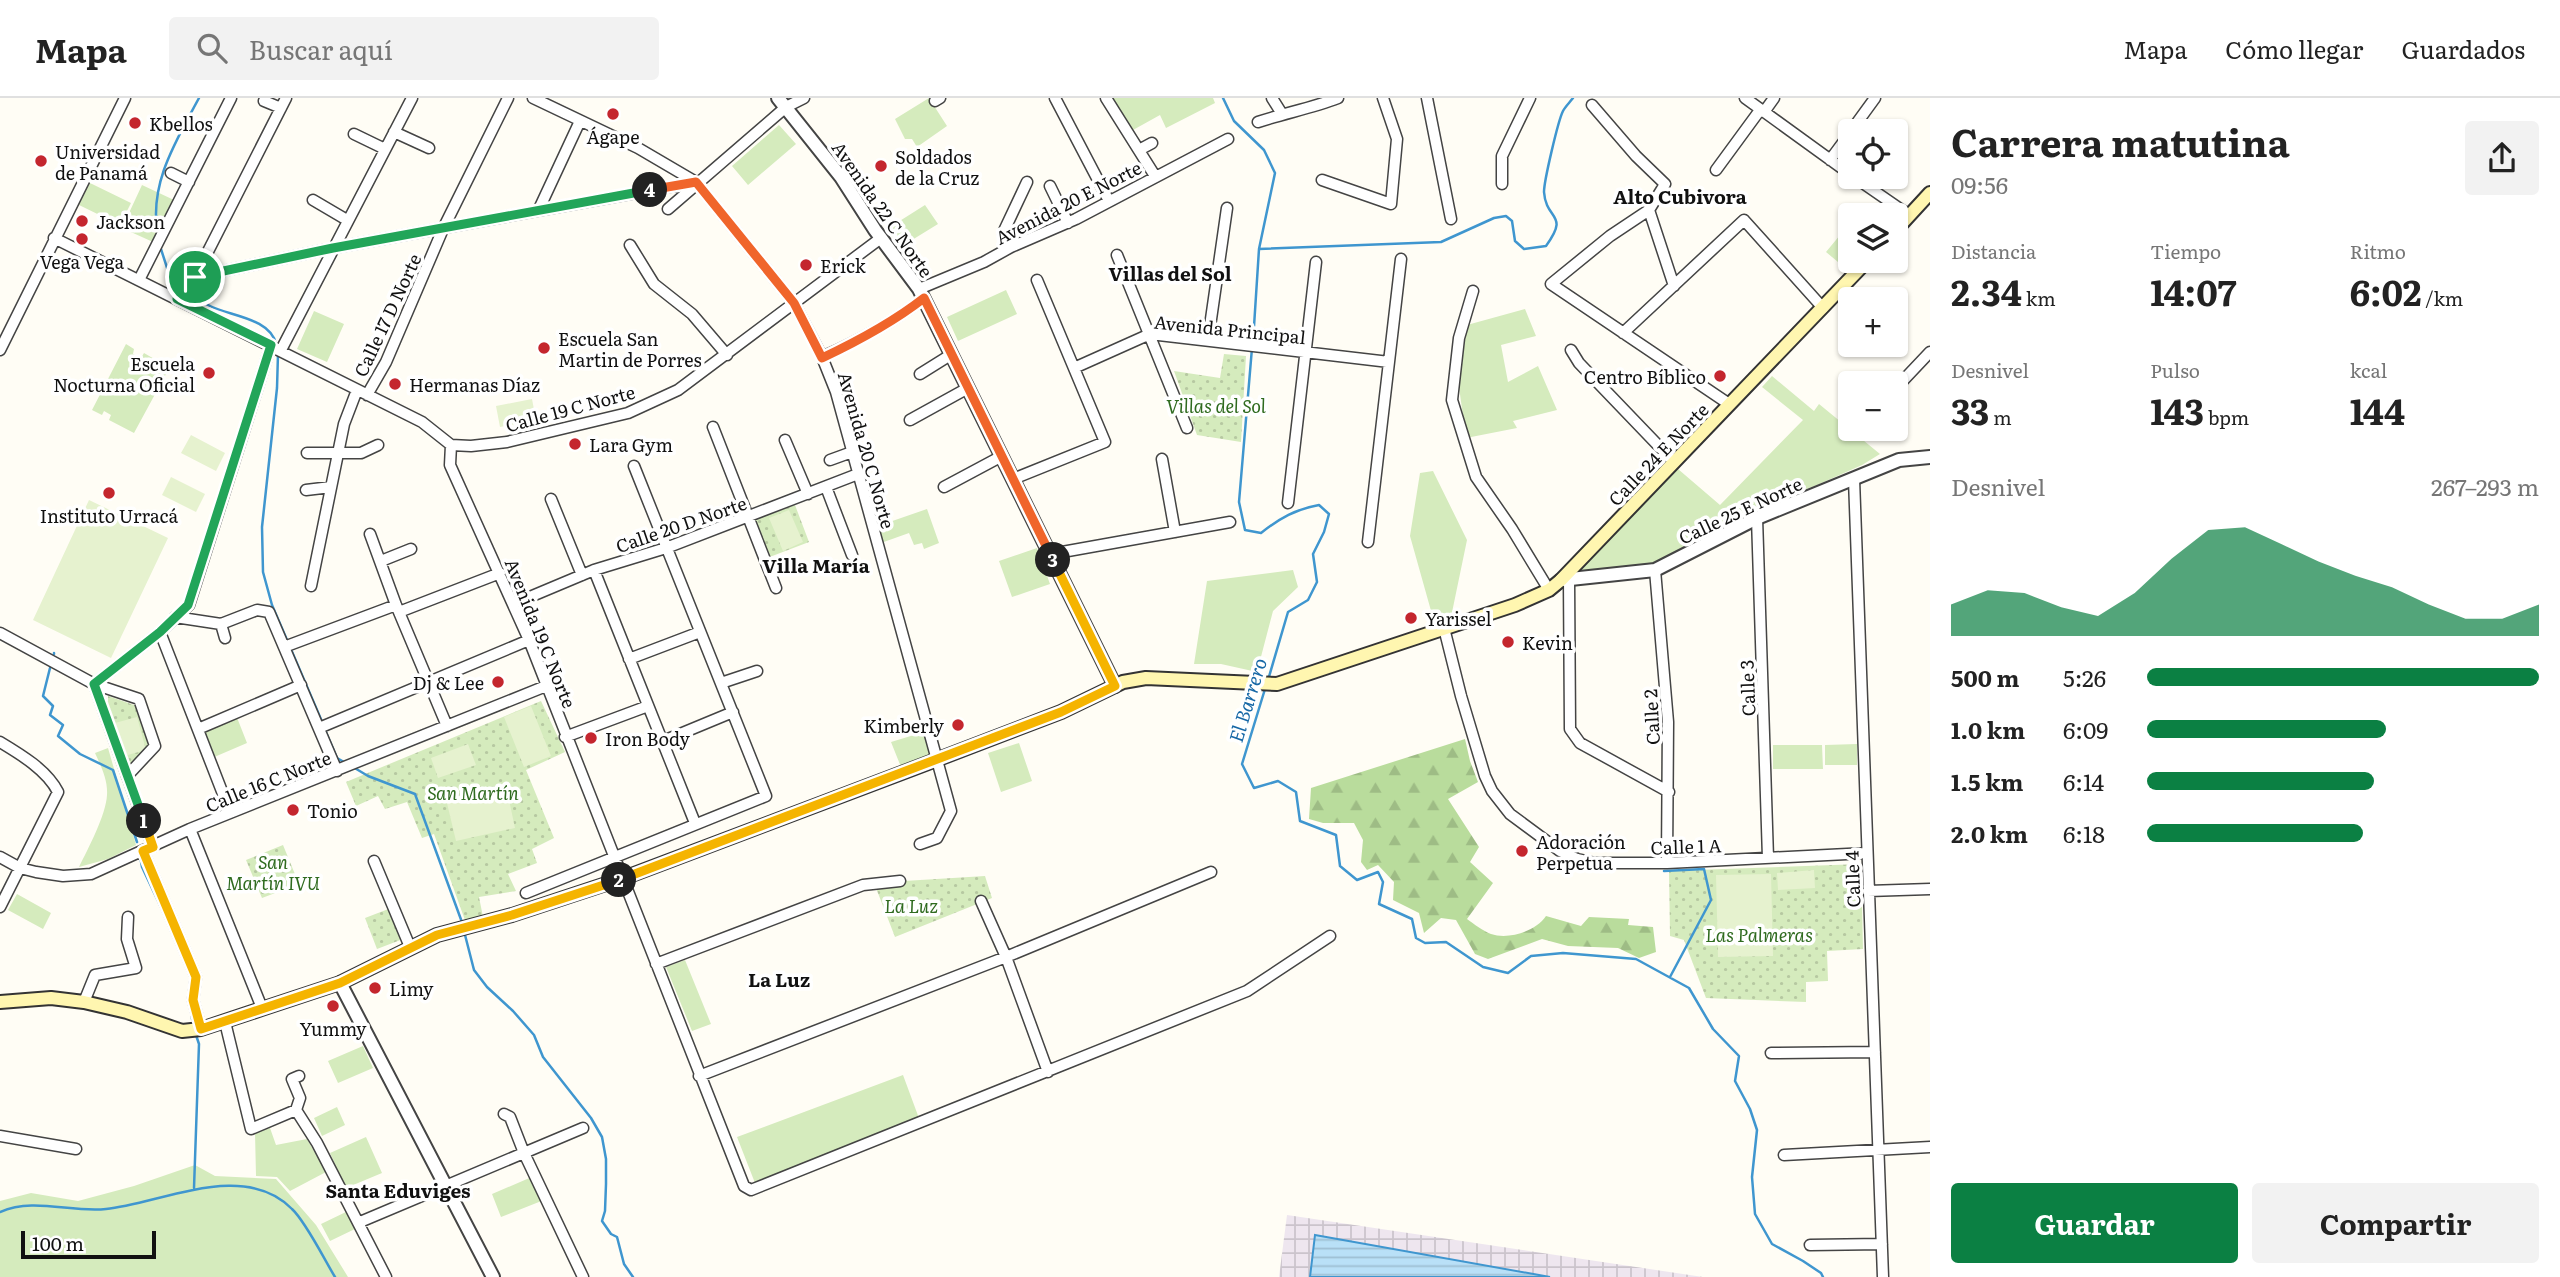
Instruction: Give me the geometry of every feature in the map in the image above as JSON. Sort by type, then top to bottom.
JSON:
[{"type":"main road","points":[[1909,215],[1930,193]]},
{"type":"main road","name":"Calle 24 E Norte","points":[[1549,590],[1565,579],[1856,273]]},
{"type":"main road","points":[[0,1002],[51,998],[83,1002],[127,1012],[182,1031],[199,1030],[340,983],[410,947],[621,879],[1061,712],[1115,686],[1146,678],[1266,684],[1515,605],[1549,590]]},
{"type":"street","points":[[0,349],[125,98]]},
{"type":"street","points":[[139,281],[232,98]]},
{"type":"street","points":[[177,299],[195,277],[286,98]]},
{"type":"street","points":[[94,684],[160,632],[188,605],[276,348],[333,248],[412,98]]},
{"type":"street","name":"Calle 17 D Norte","points":[[311,586],[344,424],[362,392],[386,362],[443,229],[508,98]]},
{"type":"street","name":"Avenida 20 C Norte","points":[[533,98],[638,148],[696,182],[794,303],[836,392],[951,811],[937,838],[920,844]]},
{"type":"street","points":[[668,209],[782,102],[804,98]]},
{"type":"street","points":[[1055,98],[1109,201]]},
{"type":"street","points":[[1106,98],[1155,176]]},
{"type":"street","points":[[1272,98],[1282,114]]},
{"type":"street","points":[[1258,122],[1310,109],[1338,98]]},
{"type":"street","points":[[1322,180],[1391,204],[1397,139],[1383,98]]},
{"type":"street","points":[[1427,98],[1451,219]]},
{"type":"street","points":[[1502,184],[1502,156],[1529,98]]},
{"type":"street","points":[[1745,98],[1838,165]]},
{"type":"street","points":[[1716,170],[1774,98]]},
{"type":"street","points":[[1860,119],[1875,98]]},
{"type":"street","points":[[264,101],[281,108]]},
{"type":"street","name":"Avenida 22 C Norte","points":[[782,102],[843,179],[922,294],[1115,686]]},
{"type":"street","points":[[1592,105],[1636,156],[1665,184],[1649,210],[1610,236],[1551,284],[1729,404]]},
{"type":"street","points":[[539,209],[580,121]]},
{"type":"street","points":[[394,132],[429,148]]},
{"type":"street","points":[[354,134],[385,149]]},
{"type":"street","name":"Avenida 20 E Norte","points":[[822,358],[901,317],[922,294],[1012,247],[1068,223],[1228,139]]},
{"type":"street","points":[[1139,150],[1152,143]]},
{"type":"street","points":[[1830,160],[1838,149]]},
{"type":"street","points":[[171,173],[189,182]]},
{"type":"street","points":[[195,277],[333,248],[696,182]]},
{"type":"street","points":[[1003,233],[1027,182]]},
{"type":"street","points":[[1050,186],[1068,223]]},
{"type":"street","points":[[1872,189],[1909,215]]},
{"type":"street","points":[[313,200],[347,220]]},
{"type":"street","points":[[1208,340],[1227,208]]},
{"type":"street","points":[[1649,210],[1674,286]]},
{"type":"street","points":[[1623,333],[1744,220],[1822,308]]},
{"type":"street","points":[[54,238],[422,422],[451,444]]},
{"type":"street","name":"Calle 19 C Norte","points":[[451,444],[471,446],[507,442],[628,413],[678,390],[881,238]]},
{"type":"street","points":[[630,245],[654,284],[692,314],[727,355]]},
{"type":"street","points":[[1117,255],[1187,428]]},
{"type":"street","points":[[1368,542],[1401,259]]},
{"type":"street","points":[[1288,503],[1316,262]]},
{"type":"street","points":[[1013,479],[1105,442],[1037,279]]},
{"type":"street","points":[[1473,292],[1459,338],[1452,400],[1476,477],[1549,590]]},
{"type":"street","name":"Avenida Principal","points":[[1074,368],[1150,334],[1389,362]]},
{"type":"street","points":[[1571,350],[1579,363],[1674,462]]},
{"type":"street","points":[[1908,375],[1930,352]]},
{"type":"street","points":[[920,374],[952,354]]},
{"type":"street","points":[[910,420],[968,388]]},
{"type":"street","points":[[713,427],[776,588]]},
{"type":"street","points":[[785,440],[808,494]]},
{"type":"street","name":"Avenida 19 C Norte","points":[[451,444],[450,465],[529,640],[744,1186],[751,1191],[1048,1072]]},
{"type":"street","points":[[307,453],[361,453],[378,445]]},
{"type":"street","points":[[830,460],[852,452]]},
{"type":"street","points":[[944,487],[1002,456]]},
{"type":"street","name":"Calle 25 E Norte","points":[[1565,579],[1656,570],[1757,517],[1899,460],[1930,457]]},
{"type":"street","points":[[1162,459],[1175,532]]},
{"type":"street","points":[[526,893],[766,796],[634,466]]},
{"type":"street","name":"Calle 20 D Norte","points":[[513,604],[594,570],[747,519],[858,474]]},
{"type":"street","name":"Calle 4","points":[[1854,479],[1883,1277]]},
{"type":"street","points":[[826,486],[852,555]]},
{"type":"street","points":[[306,489],[331,487]]},
{"type":"street","points":[[551,499],[582,575]]},
{"type":"street","name":"Calle 3","points":[[1757,517],[1768,858]]},
{"type":"street","points":[[1051,554],[1230,522]]},
{"type":"street","points":[[370,534],[397,609],[446,726]]},
{"type":"street","points":[[381,561],[411,549]]},
{"type":"street","points":[[594,570],[695,823]]},
{"type":"street","name":"Calle 2","points":[[1656,570],[1668,722],[1667,863]]},
{"type":"street","points":[[288,646],[500,573]]},
{"type":"street","points":[[1565,579],[1570,729],[1580,743],[1669,792]]},
{"type":"street","points":[[175,617],[221,624],[257,610],[269,612],[288,646],[301,685],[323,726],[340,769]]},
{"type":"street","points":[[221,624],[225,638]]},
{"type":"street","name":"Calle 1 A","points":[[1444,628],[1485,776],[1505,808],[1529,830],[1577,859],[1595,863],[1667,863],[1867,853]]},
{"type":"street","points":[[160,632],[230,812]]},
{"type":"street","points":[[629,659],[700,632]]},
{"type":"street","points":[[0,633],[94,684],[139,699],[155,746],[127,776]]},
{"type":"street","points":[[323,726],[529,640]]},
{"type":"street","points":[[721,683],[757,671]]},
{"type":"street","points":[[94,684],[127,776],[148,849],[196,977],[193,1000],[199,1030]]},
{"type":"street","points":[[198,729],[301,685]]},
{"type":"street","name":"Calle 16 C Norte","points":[[0,857],[20,868],[63,876],[91,874],[230,812],[546,685]]},
{"type":"street","points":[[565,737],[648,706]]},
{"type":"street","points":[[663,741],[733,712]]},
{"type":"street","points":[[0,742],[33,764],[53,783],[58,792],[0,907]]},
{"type":"street","points":[[190,829],[262,1009]]},
{"type":"street","points":[[374,861],[410,947]]},
{"type":"street","points":[[699,1076],[1006,957],[1211,872]]},
{"type":"street","points":[[656,964],[863,885],[900,881]]},
{"type":"street","points":[[1868,891],[1930,888]]},
{"type":"street","points":[[981,901],[1006,957],[1048,1072],[1247,991],[1330,936]]},
{"type":"street","points":[[83,1002],[94,975],[136,968],[127,939],[128,916]]},
{"type":"street","points":[[340,983],[494,1277]]},
{"type":"street","points":[[225,1022],[251,1129],[296,1110],[300,1098],[292,1079],[299,1076]]},
{"type":"street","points":[[1771,1053],[1875,1052]]},
{"type":"street","points":[[296,1110],[360,1222],[386,1277]]},
{"type":"street","points":[[503,1114],[510,1117],[524,1153],[583,1277]]},
{"type":"street","points":[[360,1222],[583,1128]]},
{"type":"street","points":[[0,1136],[76,1149]]},
{"type":"street","points":[[1784,1155],[1930,1147]]},
{"type":"street","points":[[1810,1245],[1882,1244]]},
{"type":"shaded area","points":[[1287,1215],[1703,1277],[1279,1277]]},
{"type":"green space","points":[[929,98],[947,126],[917,147],[912,139],[905,139],[895,119]]},
{"type":"green space","points":[[1111,98],[1213,98],[1215,103],[1166,128],[1160,115],[1133,130]]},
{"type":"green space","points":[[779,125],[796,144],[748,185],[732,166]]},
{"type":"green space","points":[[90,183],[131,203],[120,225],[79,205]]},
{"type":"green space","points":[[142,185],[174,200],[153,242],[122,228]]},
{"type":"green space","points":[[925,205],[938,224],[899,248],[887,229]]},
{"type":"green space","points":[[1838,238],[1838,262],[1826,252]]},
{"type":"green space","points":[[1006,290],[1017,314],[958,341],[947,317]]},
{"type":"green space","points":[[1525,309],[1536,336],[1501,345],[1508,382],[1538,366],[1557,410],[1513,421],[1517,428],[1466,438],[1459,387],[1467,325]]},
{"type":"green space","points":[[314,311],[344,324],[327,362],[297,349]]},
{"type":"green space","points":[[126,344],[134,349],[133,354],[141,358],[144,353],[156,360],[153,368],[166,374],[134,433],[109,420],[111,415],[104,411],[102,415],[92,410]]},
{"type":"green space","name":"Villas del Sol","points":[[1224,354],[1246,356],[1241,442],[1197,435],[1174,371],[1220,378]]},
{"type":"green space","points":[[1772,376],[1814,411],[1819,404],[1838,420],[1838,441],[1864,441],[1880,454],[1817,485],[1750,510],[1650,566],[1574,574],[1678,469],[1720,505],[1803,420],[1762,387]]},
{"type":"green space","points":[[532,399],[536,420],[500,427],[496,406]]},
{"type":"green space","points":[[191,435],[225,453],[216,471],[181,453]]},
{"type":"green space","points":[[1433,471],[1467,540],[1450,622],[1435,625],[1410,536],[1420,473]]},
{"type":"green space","points":[[171,477],[205,494],[196,512],[162,495]]},
{"type":"green space","points":[[89,500],[168,538],[111,658],[33,620]]},
{"type":"green space","points":[[795,505],[809,542],[767,558],[752,521]]},
{"type":"green space","points":[[927,509],[939,543],[924,549],[922,543],[914,545],[909,533],[881,543],[875,527]]},
{"type":"green space","points":[[789,510],[803,542],[783,551],[769,518]]},
{"type":"green space","points":[[1037,548],[1050,584],[1012,597],[999,561]]},
{"type":"green space","points":[[1293,570],[1298,587],[1273,611],[1257,672],[1221,664],[1194,664],[1207,581]]},
{"type":"green space","points":[[108,696],[137,706],[150,748],[127,772],[108,704]]},
{"type":"green space","name":"San Martín","points":[[541,701],[565,752],[526,770],[554,838],[532,849],[537,863],[508,874],[516,891],[479,897],[483,917],[466,923],[434,834],[422,838],[407,802],[385,809],[378,796],[356,806],[346,782]]},
{"type":"green space","points":[[531,706],[551,756],[524,767],[504,717]]},
{"type":"green space","points":[[236,715],[247,743],[212,758],[201,730]]},
{"type":"green space","points":[[137,717],[146,750],[124,756],[115,723]]},
{"type":"green space","points":[[924,732],[931,757],[901,767],[891,742]]},
{"type":"green space","points":[[1465,739],[1478,782],[1448,799],[1479,847],[1470,862],[1493,883],[1467,919],[1488,933],[1506,936],[1529,930],[1546,916],[1581,926],[1589,917],[1629,919],[1628,925],[1653,927],[1656,952],[1639,958],[1618,948],[1568,946],[1542,939],[1488,959],[1475,954],[1456,920],[1441,918],[1424,933],[1419,913],[1393,900],[1394,882],[1378,865],[1367,870],[1361,862],[1363,840],[1354,823],[1323,823],[1309,819],[1311,788]]},
{"type":"green space","points":[[1019,743],[1032,781],[1001,792],[988,753]]},
{"type":"green space","points":[[468,744],[476,765],[438,778],[431,758]]},
{"type":"green space","points":[[1857,744],[1857,765],[1825,765],[1825,745]]},
{"type":"green space","points":[[1773,745],[1822,745],[1823,769],[1773,769]]},
{"type":"green space","points":[[108,748],[136,845],[108,859],[79,867],[106,803],[105,779],[95,753]]},
{"type":"green space","points":[[506,786],[515,828],[456,841],[446,799]]},
{"type":"green space","name":"San Martín IVU","points":[[283,845],[299,884],[262,898],[246,860]]},
{"type":"green space","name":"Las Palmeras","points":[[1861,864],[1863,949],[1827,951],[1828,981],[1806,982],[1806,1002],[1706,998],[1684,940],[1670,936],[1669,871]]},
{"type":"green space","points":[[1814,870],[1815,888],[1778,890],[1777,873]]},
{"type":"green space","points":[[1771,874],[1773,956],[1718,957],[1716,875]]},
{"type":"green space","name":"La Luz","points":[[985,876],[992,898],[895,937],[876,888],[888,882]]},
{"type":"green space","points":[[17,894],[51,913],[43,929],[8,910]]},
{"type":"green space","points":[[391,908],[403,939],[377,949],[365,918]]},
{"type":"green space","points":[[685,960],[711,1024],[692,1031],[666,967]]},
{"type":"green space","points":[[363,1046],[373,1068],[338,1083],[328,1061]]},
{"type":"green space","points":[[903,1075],[920,1121],[755,1183],[737,1137]]},
{"type":"green space","points":[[337,1107],[345,1125],[322,1136],[314,1118]]},
{"type":"green space","points":[[270,1128],[276,1145],[307,1139],[326,1172],[290,1191],[277,1177],[256,1176],[255,1133]]},
{"type":"green space","points":[[366,1137],[382,1173],[346,1188],[330,1153]]},
{"type":"green space","points":[[195,1165],[215,1176],[276,1179],[316,1225],[348,1277],[0,1277],[0,1201],[31,1193],[78,1201],[134,1186]]},
{"type":"green space","points":[[534,1176],[544,1200],[501,1217],[492,1194]]},
{"type":"green space","points":[[348,1211],[357,1228],[330,1241],[321,1224]]},
{"type":"water","points":[[1315,1235],[1550,1277],[1310,1277]]},
{"type":"waterway","points":[[158,235],[157,199],[166,164],[199,98]]},
{"type":"waterway","name":"El Barrero","points":[[1223,98],[1234,121],[1264,150],[1275,173],[1259,249],[1253,342]]},
{"type":"waterway","points":[[1259,249],[1441,242],[1494,218],[1506,216],[1512,221],[1515,241],[1524,249],[1546,246],[1556,228],[1555,217],[1544,192],[1546,176],[1561,117],[1573,98]]},
{"type":"waterway","points":[[160,246],[170,277],[184,285]]},
{"type":"waterway","points":[[187,289],[207,305],[258,323],[266,328],[276,344]]},
{"type":"waterway","name":"El Barrero","points":[[1252,348],[1239,502],[1245,530],[1261,533],[1288,515],[1319,505],[1329,514],[1313,554],[1317,582],[1308,600],[1288,612],[1268,680]]},
{"type":"waterway","points":[[278,354],[277,388],[262,527],[263,572],[272,605],[323,724]]},
{"type":"waterway","points":[[50,668],[43,696],[53,706],[50,715],[63,725],[58,736],[80,754],[113,770],[137,842]]},
{"type":"waterway","name":"El Barrero","points":[[1265,689],[1242,764],[1254,788],[1278,781],[1296,792],[1300,821],[1336,835],[1340,866],[1357,880],[1378,872],[1383,882],[1379,904],[1412,919],[1416,938],[1425,943],[1446,942],[1483,967],[1508,973],[1531,956],[1563,953],[1636,959],[1689,988],[1713,1029],[1739,1056],[1735,1081],[1750,1109],[1757,1130],[1752,1177],[1755,1214],[1772,1244],[1803,1261],[1823,1277]]},
{"type":"waterway","points":[[325,730],[337,758],[344,762]]},
{"type":"waterway","points":[[353,767],[368,776],[415,794],[463,925]]},
{"type":"waterway","points":[[140,856],[142,867],[166,918]]},
{"type":"waterway","points":[[1664,871],[1704,869],[1711,900],[1670,977]]},
{"type":"waterway","points":[[464,931],[474,970],[534,1035],[543,1057],[591,1118],[602,1137],[606,1159],[605,1211],[602,1221],[611,1234],[617,1237],[624,1264],[633,1277]]},
{"type":"waterway","points":[[191,1010],[192,1019]]},
{"type":"waterway","points":[[194,1188],[199,1044],[196,1035]]},
{"type":"waterway","points":[[0,1212],[26,1206],[106,1209],[202,1188],[251,1187],[273,1195],[292,1209],[309,1231],[335,1277]]},
{"type":"place","name":"Ágape","points":[[613,114]]},
{"type":"place","name":"Kbellos","points":[[135,123]]},
{"type":"place","name":"Universidad de Panamá","points":[[41,161]]},
{"type":"place","name":"Soldados de la Cruz","points":[[881,166]]},
{"type":"place","name":"Jackson","points":[[82,221]]},
{"type":"place","name":"Vega Vega","points":[[82,239]]},
{"type":"place","name":"Erick","points":[[806,265]]},
{"type":"place","name":"Escuela San Martin de Porres","points":[[544,348]]},
{"type":"place","name":"Escuela Nocturna Oficial","points":[[209,373]]},
{"type":"place","name":"Centro Bíblico","points":[[1720,376]]},
{"type":"place","name":"Hermanas Díaz","points":[[395,384]]},
{"type":"place","name":"Lara Gym","points":[[575,444]]},
{"type":"place","name":"Instituto Urracá","points":[[109,493]]},
{"type":"place","name":"Yarissel","points":[[1411,618]]},
{"type":"place","name":"Kevin","points":[[1508,642]]},
{"type":"place","name":"Dj & Lee","points":[[498,682]]},
{"type":"place","name":"Kimberly","points":[[958,725]]},
{"type":"place","name":"Iron Body","points":[[591,738]]},
{"type":"place","name":"Tonio","points":[[293,810]]},
{"type":"place","name":"Adoración Perpetua","points":[[1522,851]]},
{"type":"place","name":"Limy","points":[[375,988]]},
{"type":"place","name":"Yummy","points":[[333,1006]]},
{"type":"district","name":"Alto Cubivora","points":[[1680,196]]},
{"type":"district","name":"Villas del Sol","points":[[1170,273]]},
{"type":"district","name":"Villa María","points":[[816,565]]},
{"type":"district","name":"La Luz","points":[[779,979]]},
{"type":"district","name":"Santa Eduviges","points":[[398,1190]]},
{"type":"route","points":[[696,182],[794,303],[822,358],[901,317],[924,298],[1115,686],[1061,712],[621,879],[512,915],[437,935],[340,983],[201,1029],[193,1000],[196,977],[143,851],[153,847],[94,684],[160,632],[188,605],[271,345],[177,299],[195,277],[333,248],[696,182]]}]
